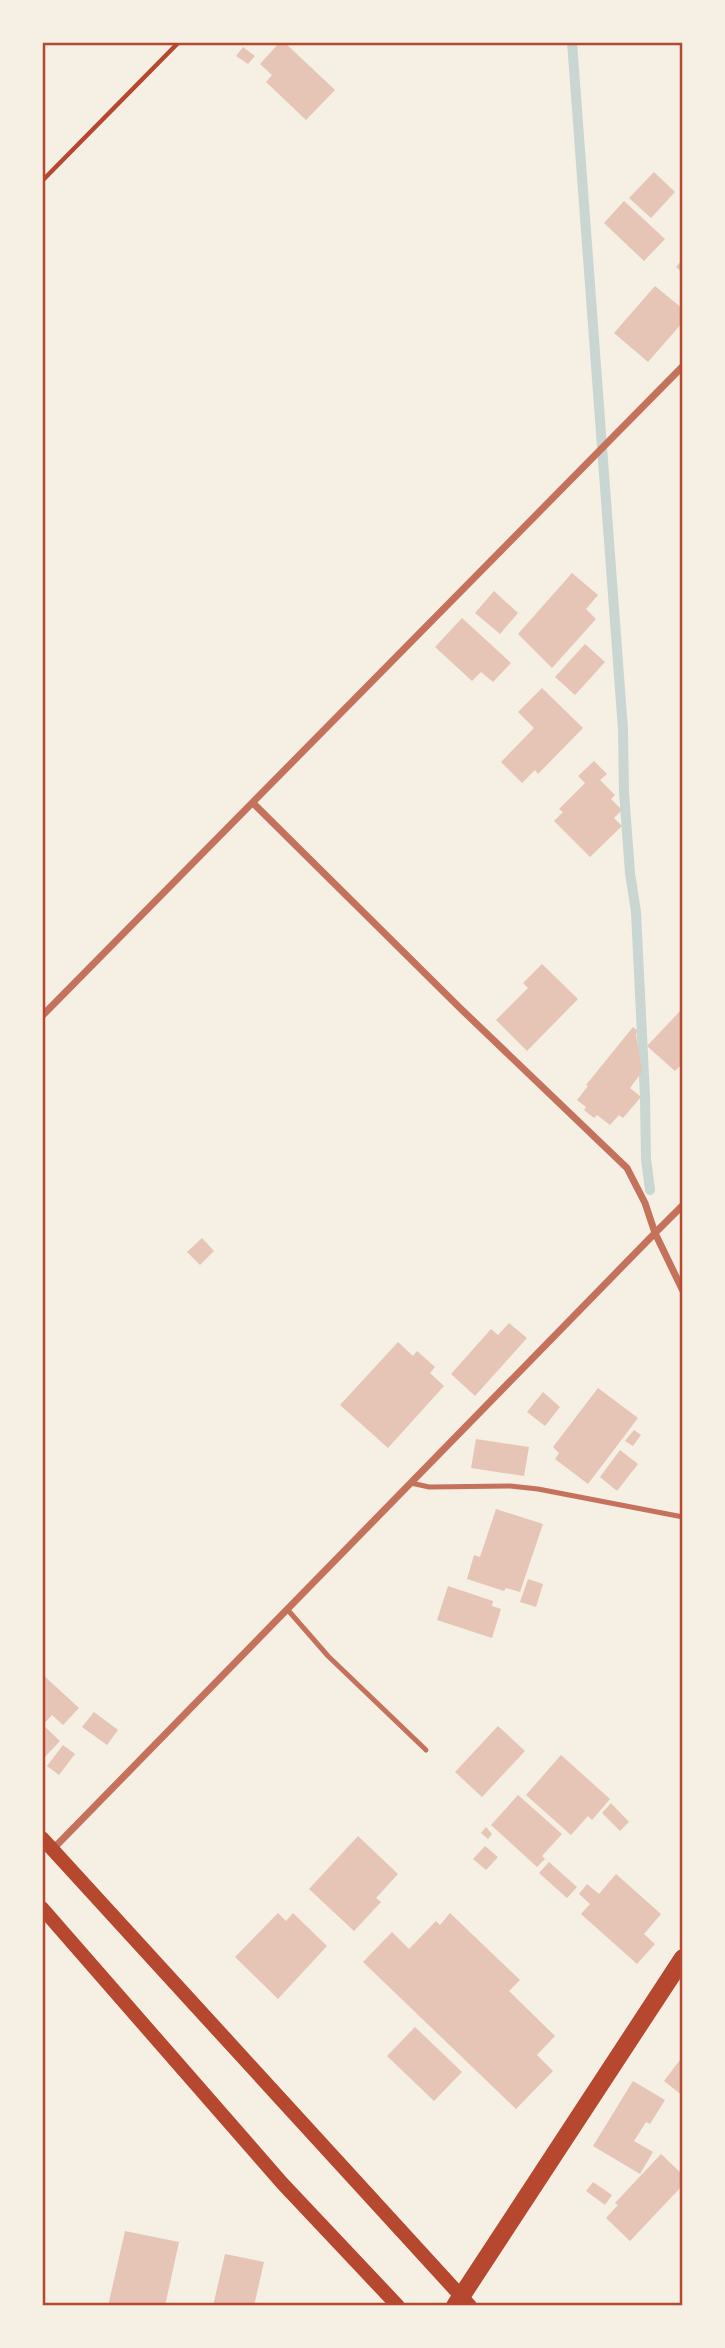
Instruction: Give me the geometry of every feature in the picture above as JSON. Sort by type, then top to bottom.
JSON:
[{"type":"main road","points":[[42,1838],[462,2303],[683,1958]]},
{"type":"main road","points":[[42,1908],[282,2183],[398,2306]]},
{"type":"street","points":[[42,1016],[683,366]]},
{"type":"street","points":[[253,803],[461,1009],[627,1168],[683,1290]]},
{"type":"street","points":[[53,1850],[683,1205]]},
{"type":"lane","points":[[411,1483],[429,1486],[510,1486],[538,1489],[683,1517]]},
{"type":"lane","points":[[288,1609],[328,1657],[426,1750]]},
{"type":"path","points":[[42,181],[179,42]]},
{"type":"building","points":[[280,42],[284,42],[335,90],[306,120],[266,82],[272,75],[260,64]]},
{"type":"building","points":[[243,47],[255,56],[248,64],[236,56]]},
{"type":"building","points":[[654,172],[675,192],[651,218],[629,198]]},
{"type":"building","points":[[624,201],[665,239],[644,261],[604,223]]},
{"type":"building","points":[[683,259],[683,273],[676,267]]},
{"type":"building","points":[[655,286],[683,309],[683,322],[648,362],[614,333]]},
{"type":"building","points":[[572,573],[598,595],[586,609],[596,619],[552,668],[518,634]]},
{"type":"building","points":[[494,591],[518,613],[500,634],[475,613]]},
{"type":"building","points":[[462,618],[511,663],[493,682],[481,672],[472,681],[435,647]]},
{"type":"building","points":[[585,644],[605,662],[575,695],[555,677]]},
{"type":"building","points":[[542,688],[583,728],[538,774],[535,770],[522,783],[501,762],[534,728],[518,712]]},
{"type":"building","points":[[594,761],[607,774],[600,780],[615,795],[611,799],[622,810],[614,818],[622,826],[590,857],[554,821],[563,812],[559,809],[585,783],[578,776]]},
{"type":"building","points":[[542,964],[578,999],[527,1051],[496,1020],[528,988],[523,983]]},
{"type":"building","points":[[683,1008],[683,1063],[675,1071],[647,1046]]},
{"type":"building","points":[[633,1027],[638,1031],[636,1034],[642,1072],[630,1088],[641,1097],[623,1118],[619,1115],[610,1125],[597,1115],[594,1118],[577,1100]]},
{"type":"building","points":[[202,1238],[214,1251],[200,1265],[187,1252]]},
{"type":"building","points":[[509,1323],[527,1338],[475,1396],[451,1374],[491,1329],[498,1335]]},
{"type":"building","points":[[398,1342],[413,1356],[417,1351],[435,1367],[430,1373],[444,1386],[388,1448],[340,1405]]},
{"type":"building","points":[[598,1388],[638,1418],[588,1484],[555,1459],[559,1453],[553,1447]]},
{"type":"building","points":[[543,1392],[560,1407],[545,1426],[527,1412]]},
{"type":"building","points":[[634,1430],[641,1435],[633,1446],[625,1441]]},
{"type":"building","points":[[476,1439],[529,1447],[524,1476],[471,1468]]},
{"type":"building","points":[[620,1450],[638,1464],[617,1491],[600,1477]]},
{"type":"building","points":[[496,1509],[543,1524],[520,1592],[506,1588],[504,1591],[467,1579],[474,1555],[480,1557]]},
{"type":"building","points":[[528,1579],[543,1584],[536,1607],[520,1602]]},
{"type":"building","points":[[448,1586],[493,1601],[492,1606],[501,1609],[492,1638],[437,1620]]},
{"type":"building","points":[[42,1674],[79,1708],[63,1725],[52,1715],[43,1725],[60,1741],[42,1760]]},
{"type":"building","points":[[94,1712],[118,1730],[107,1745],[82,1727]]},
{"type":"building","points":[[498,1726],[525,1751],[482,1797],[455,1772]]},
{"type":"building","points":[[63,1745],[75,1754],[59,1775],[47,1766]]},
{"type":"building","points":[[561,1755],[610,1799],[592,1820],[588,1816],[571,1835],[526,1795]]},
{"type":"building","points":[[518,1795],[562,1834],[542,1856],[545,1859],[537,1867],[491,1825]]},
{"type":"building","points":[[611,1803],[629,1822],[620,1831],[602,1813]]},
{"type":"building","points":[[486,1827],[492,1834],[488,1839],[481,1833]]},
{"type":"building","points":[[358,1836],[398,1874],[376,1898],[381,1902],[354,1931],[309,1889]]},
{"type":"building","points":[[485,1846],[498,1857],[486,1870],[473,1859]]},
{"type":"building","points":[[549,1862],[577,1887],[567,1898],[539,1873]]},
{"type":"building","points":[[616,1874],[661,1914],[644,1934],[655,1944],[637,1964],[581,1914],[590,1904],[579,1894],[587,1884],[599,1894]]},
{"type":"building","points":[[278,1913],[286,1921],[293,1913],[327,1946],[278,1999],[235,1957]]},
{"type":"building","points":[[450,1913],[520,1980],[509,1991],[555,2036],[537,2055],[553,2071],[516,2109],[363,1962],[392,1932],[409,1949],[436,1921],[440,1925]]},
{"type":"building","points":[[415,2027],[462,2072],[434,2101],[387,2056]]},
{"type":"building","points":[[683,2056],[683,2096],[664,2081]]},
{"type":"building","points":[[633,2081],[665,2100],[650,2124],[646,2122],[634,2141],[653,2152],[640,2174],[593,2146]]},
{"type":"building","points":[[661,2154],[683,2175],[683,2185],[630,2241],[606,2218],[618,2205],[615,2203]]},
{"type":"building","points":[[593,2182],[612,2195],[605,2205],[586,2191]]},
{"type":"building","points":[[125,2231],[179,2242],[165,2306],[108,2306]]},
{"type":"building","points":[[225,2254],[264,2262],[254,2306],[213,2306]]},
{"type":"waterway","points":[[572,42],[623,730],[624,792],[636,912],[646,1159],[650,1190]]}]
